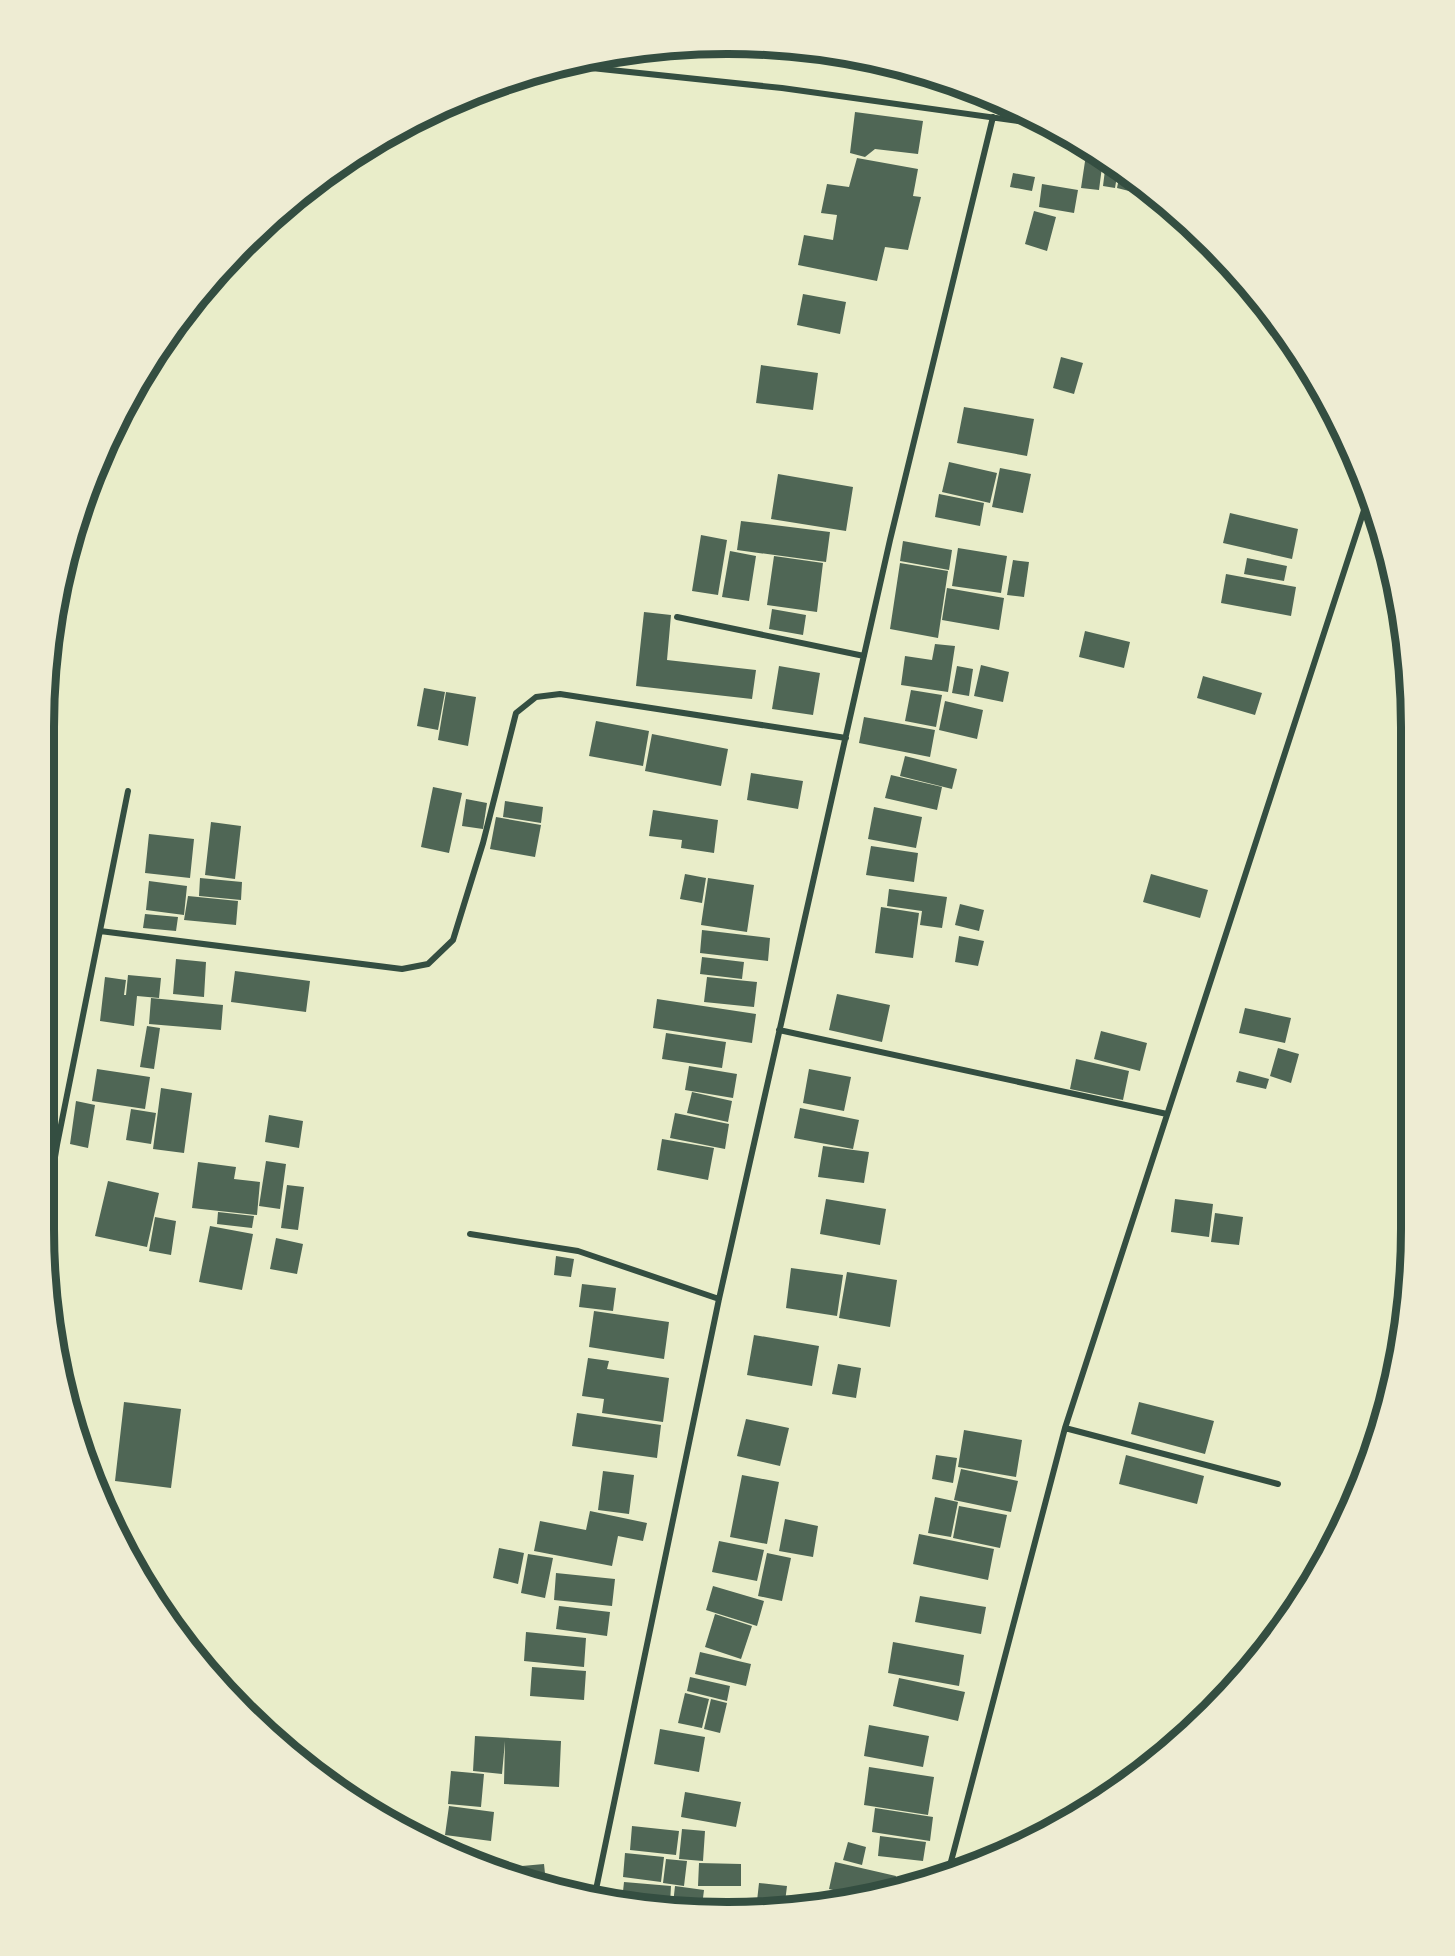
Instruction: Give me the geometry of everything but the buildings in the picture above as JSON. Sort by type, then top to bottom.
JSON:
[{"type":"street","points":[[592,68],[782,88],[1021,121]]},
{"type":"street","points":[[596,1889],[719,1299],[779,1030],[893,529],[993,117]]},
{"type":"street","points":[[950,1864],[1065,1428],[1364,509]]},
{"type":"street","points":[[678,617],[864,656]]},
{"type":"street","points":[[100,931],[402,969],[428,964],[453,940],[483,843],[516,713],[536,697],[560,694],[846,738]]},
{"type":"street","points":[[54,1163],[128,791]]},
{"type":"street","points":[[779,1030],[1167,1114]]},
{"type":"street","points":[[470,1234],[578,1251],[719,1299]]},
{"type":"street","points":[[1065,1428],[1278,1484]]}]
